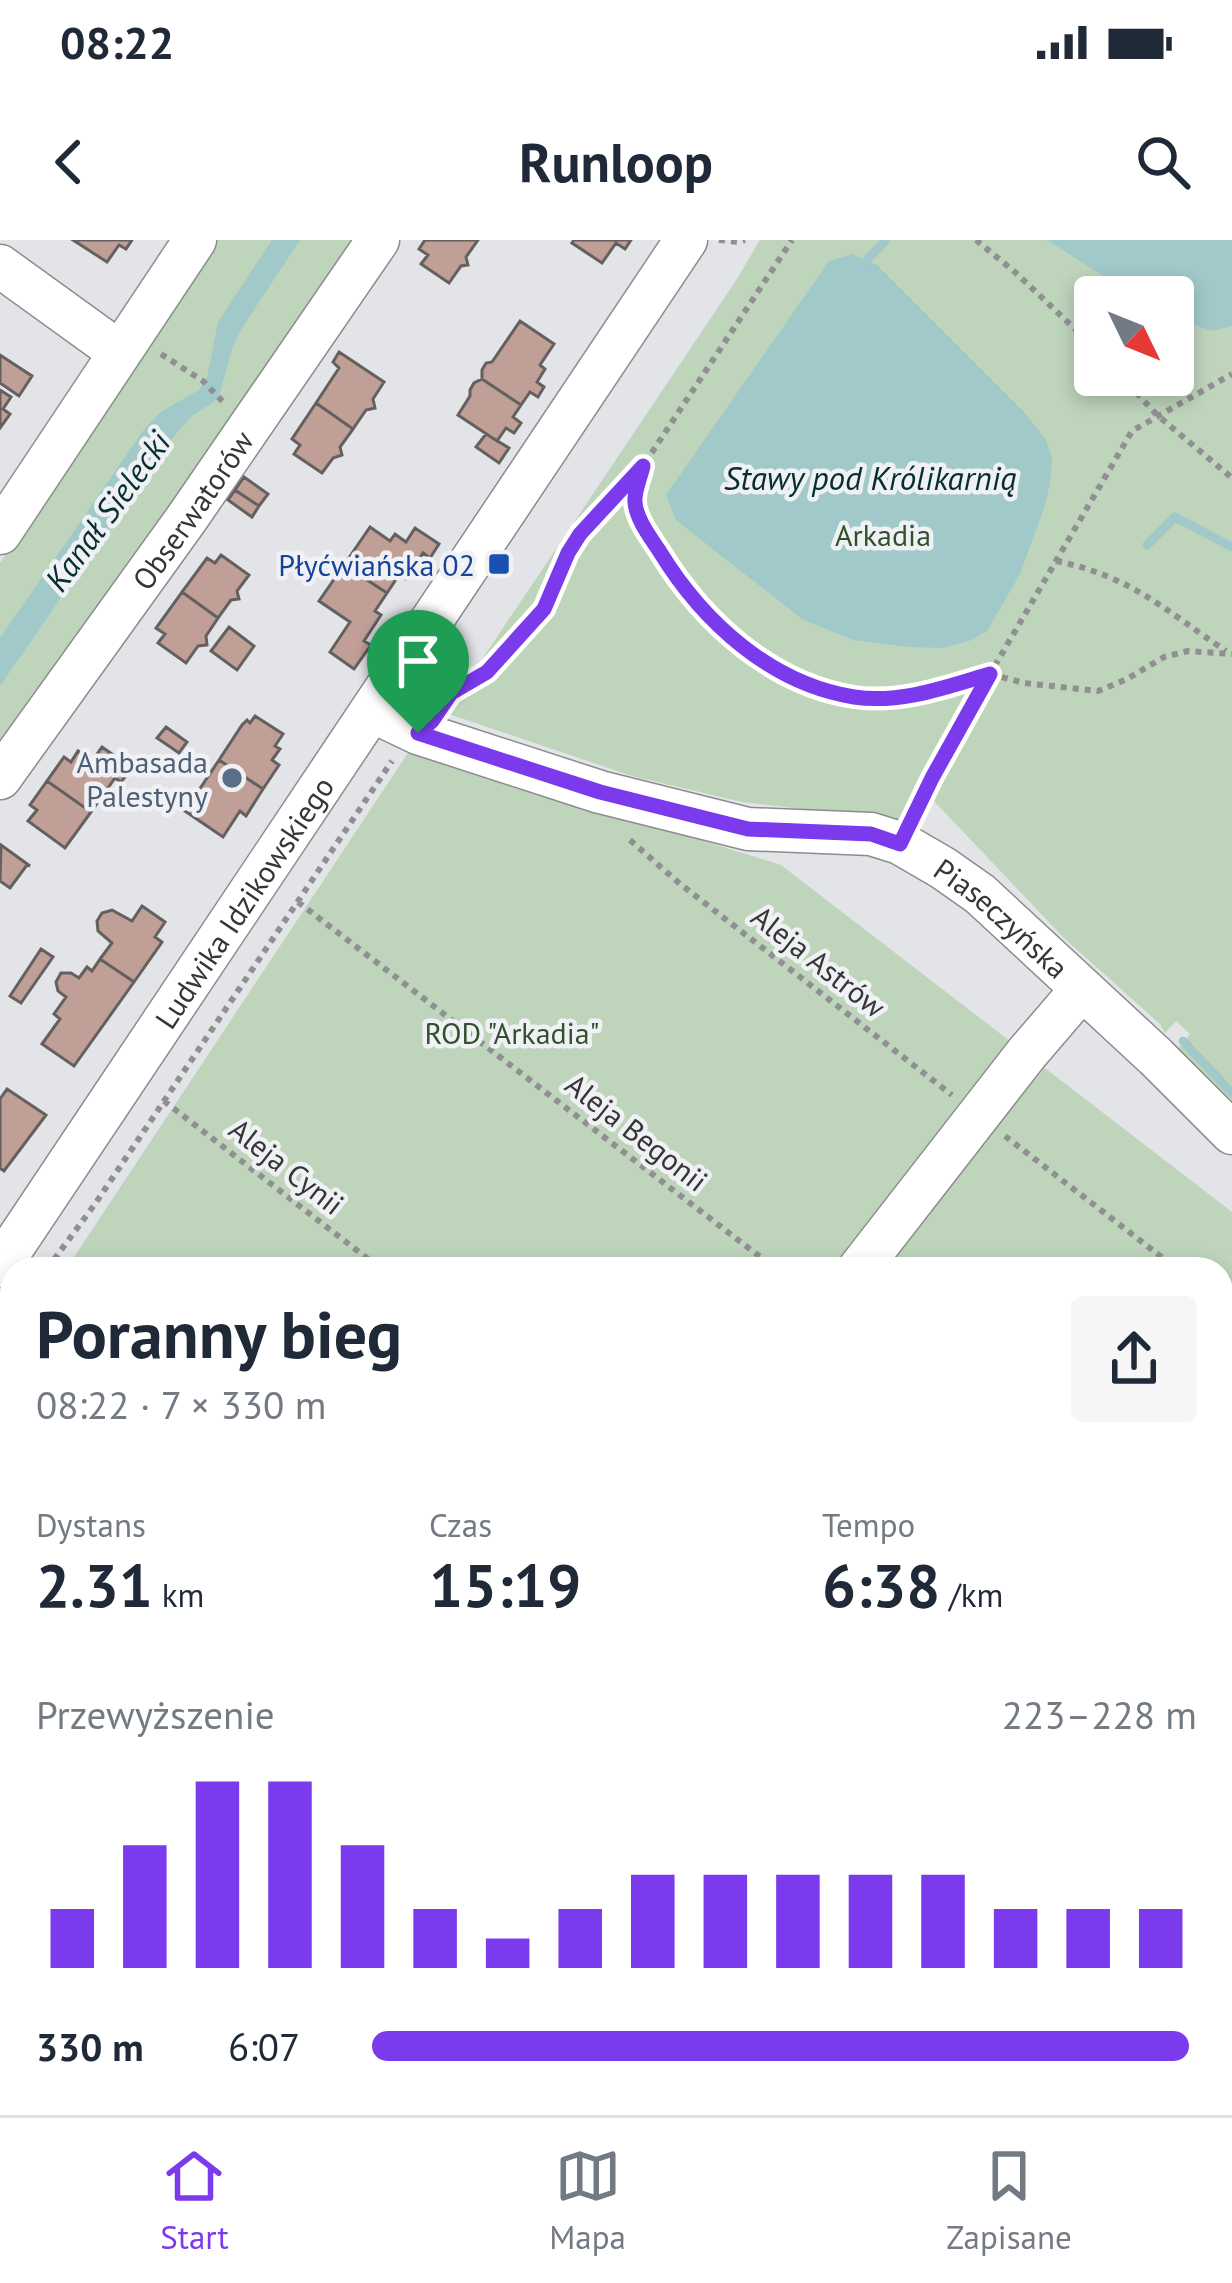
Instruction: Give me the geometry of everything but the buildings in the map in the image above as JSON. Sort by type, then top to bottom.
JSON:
[{"type":"street","points":[[0,533],[195,240]]},
{"type":"street","name":"Obserwatorów","points":[[0,778],[378,240]]},
{"type":"street","name":"Ludwika Idzikowskiego","points":[[4,1257],[686,240]]},
{"type":"street","points":[[0,266],[119,352]]},
{"type":"street","name":"Piaseczyńska","points":[[372,711],[418,733],[600,792],[748,829],[871,834],[900,844],[980,895],[1232,1133]]},
{"type":"street","points":[[869,1257],[1082,988]]},
{"type":"path","points":[[717,240],[745,240]]},
{"type":"path","points":[[56,1257],[400,749],[432,721],[451,693],[487,672],[544,609],[580,534],[643,466],[792,240]]},
{"type":"path","points":[[976,240],[1074,328]]},
{"type":"path","points":[[900,844],[990,674],[1132,431],[1232,374]]},
{"type":"path","points":[[203,381],[217,397]]},
{"type":"path","points":[[1139,396],[1232,478]]},
{"type":"path","points":[[643,466],[635,503],[676,579],[771,669],[817,689],[859,698],[920,695],[990,674],[1024,683],[1098,691],[1164,657],[1188,651],[1231,653]]},
{"type":"path","points":[[1056,561],[1111,576],[1140,590],[1231,653]]},
{"type":"path","name":"Aleja Astrów","points":[[631,840],[1161,1257]]},
{"type":"path","name":"Aleja Begonii","points":[[297,901],[760,1257]]},
{"type":"path","name":"Aleja Cynii","points":[[164,1101],[366,1257]]},
{"type":"green space","points":[[213,240],[357,240],[0,754],[0,563]]},
{"type":"green space","name":"Arkadia","points":[[760,240],[1232,240],[1232,1116],[1176,1051],[1190,1034],[1176,1021],[1165,1033],[1064,938],[930,797],[903,821],[742,802],[632,776],[446,713]]},
{"type":"green space","name":"ROD \"Arkadia\"","points":[[410,750],[781,865],[1232,1212],[1232,1257],[74,1257]]},
{"type":"water","name":"Kanał Sielecki","points":[[272,240],[300,240],[242,328],[220,393],[168,443],[0,686],[0,638],[143,431],[159,413],[199,390],[207,378],[218,322]]},
{"type":"water","points":[[1047,240],[1232,240],[1232,326],[1212,331],[1194,325],[1194,276],[1103,276]]},
{"type":"water","name":"Stawy pod Królikarnią","points":[[852,254],[877,265],[1026,414],[1046,440],[1052,458],[1044,508],[1020,574],[987,631],[943,648],[853,640],[802,619],[676,520],[666,495],[829,261]]},
{"type":"waterway","points":[[867,260],[885,241]]},
{"type":"waterway","points":[[1147,545],[1175,517],[1232,547]]},
{"type":"waterway","points":[[1183,1041],[1232,1093]]},
{"type":"place","name":"Płyćwiańska 02","points":[[499,564]]},
{"type":"place","name":"Ambasada Palestyny","points":[[232,778]]},
{"type":"route","points":[[643,466],[635,503],[676,579],[771,669],[817,689],[859,698],[920,695],[990,674],[900,844],[871,834],[748,829],[600,792],[418,733],[451,693],[487,672],[544,609],[580,534],[643,466]]}]
